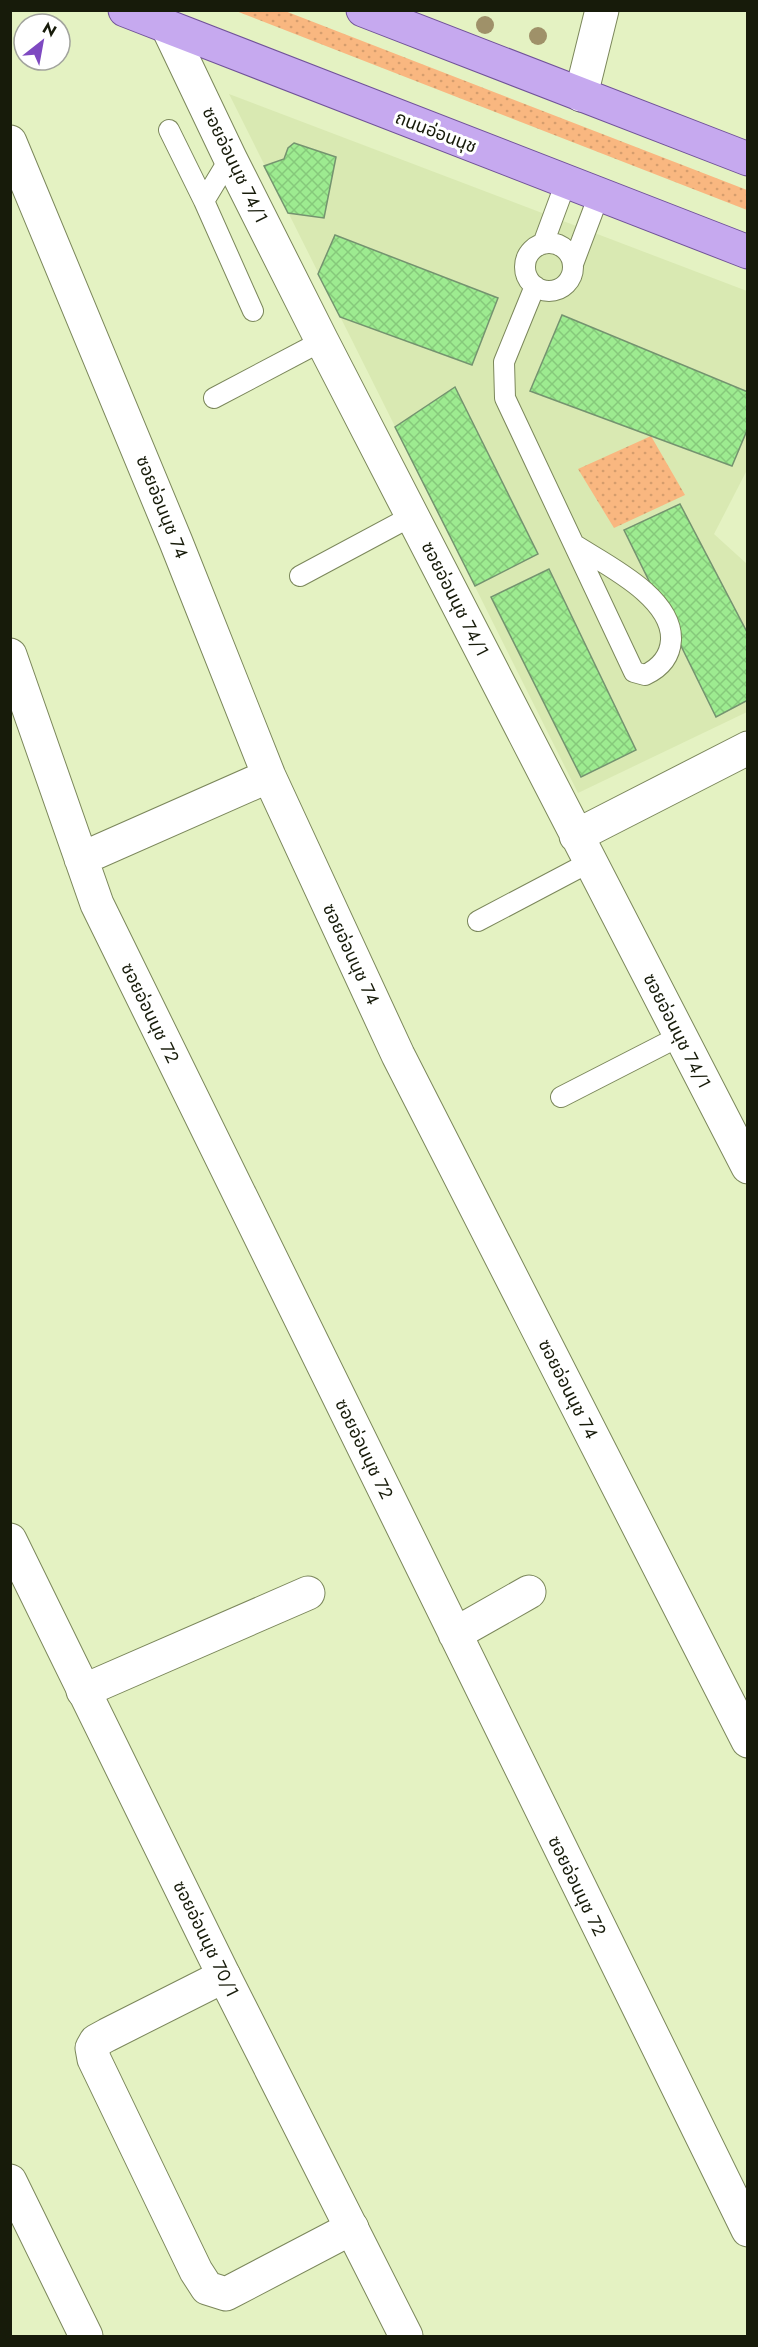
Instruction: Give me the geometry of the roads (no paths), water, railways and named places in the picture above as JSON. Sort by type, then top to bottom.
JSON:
[{"type":"main road","name":"ถนนอ่อนนุช","points":[[125,10],[747,252]]},
{"type":"main road","points":[[363,10],[747,159]]},
{"type":"street","points":[[581,95],[602,10]]},
{"type":"street","name":"ซอยอ่อนนุช 74/1","points":[[168,28],[322,341],[747,1167]]},
{"type":"street","name":"ซอยอ่อนนุช 74","points":[[10,142],[176,542],[268,776],[398,1055],[747,1741]]},
{"type":"street","name":"ซอยอ่อนนุช 72","points":[[10,655],[96,904],[747,2230]]},
{"type":"street","points":[[583,849],[747,748]]},
{"type":"street","points":[[81,859],[268,776]]},
{"type":"street","name":"ซอยอ่อนนุช 70/1","points":[[10,1540],[224,1976],[406,2337]]},
{"type":"street","points":[[455,1634],[529,1592]]},
{"type":"street","points":[[83,1691],[308,1593]]},
{"type":"street","points":[[224,1976],[107,2035],[93,2044],[92,2048],[94,2059],[196,2271],[207,2288],[226,2294],[352,2228]]},
{"type":"street","points":[[10,2181],[86,2337]]},
{"type":"lane","points":[[169,130],[254,311]]},
{"type":"lane","points":[[204,201],[230,158]]},
{"type":"lane","points":[[543,244],[566,182]]},
{"type":"lane","points":[[573,264],[570,256],[559,245],[543,244],[530,252],[526,259],[526,274],[535,286],[550,291],[558,289],[569,280],[599,195]]},
{"type":"lane","points":[[535,286],[504,362],[505,398],[634,672],[645,675],[659,668],[670,649],[671,628],[658,606],[638,585],[575,545]]},
{"type":"lane","points":[[214,398],[322,341]]},
{"type":"lane","points":[[300,576],[412,516]]},
{"type":"lane","points":[[478,921],[583,849]]},
{"type":"lane","points":[[561,1097],[680,1036]]}]
